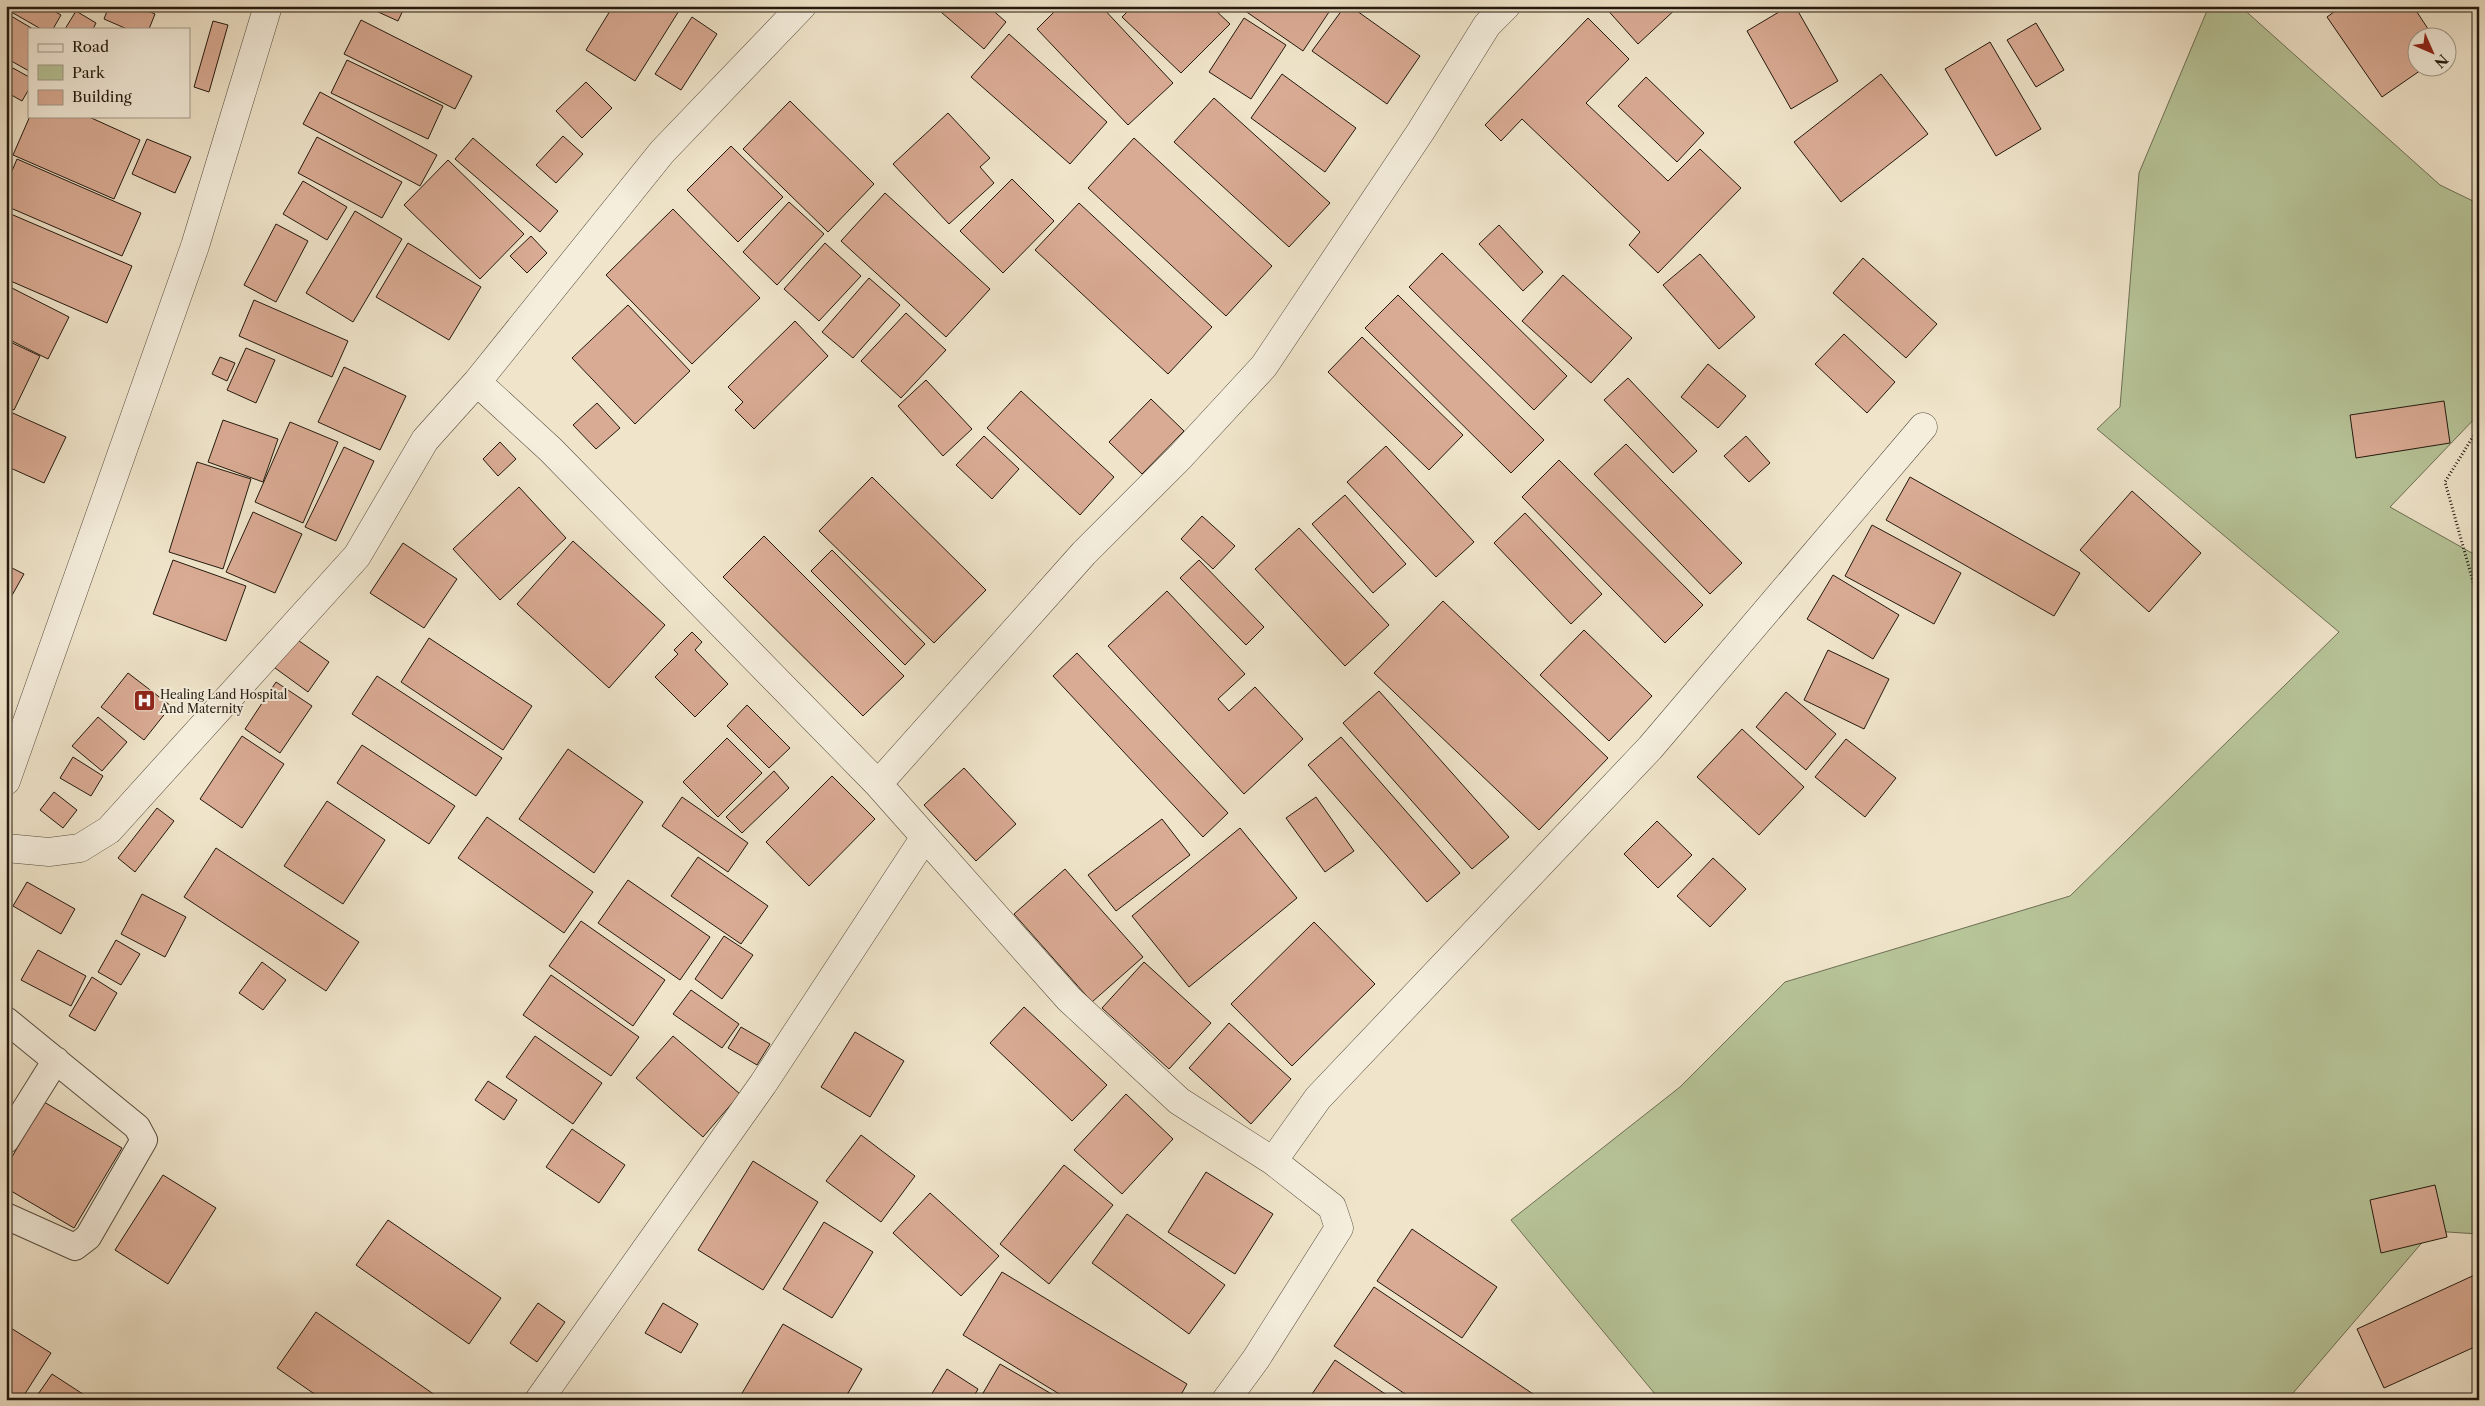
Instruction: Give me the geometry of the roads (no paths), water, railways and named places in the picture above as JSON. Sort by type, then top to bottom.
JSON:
[{"type":"street","points":[[6,781],[195,246],[268,6]]},
{"type":"street","points":[[6,848],[49,852],[80,848],[109,830],[357,556],[426,440],[477,382],[662,152],[802,6]]},
{"type":"street","points":[[878,784],[1084,553],[1180,457],[1264,366],[1421,132],[1487,25],[1506,6]]},
{"type":"street","points":[[477,382],[551,450],[878,784],[1069,999],[1179,1101],[1273,1161],[1332,1207],[1339,1228],[1256,1359],[1226,1400]]},
{"type":"street","points":[[1273,1161],[1318,1098],[1650,748],[1924,427]]},
{"type":"street","points":[[539,1400],[763,1084],[925,837]]},
{"type":"lane","points":[[6,1020],[137,1127],[144,1140],[88,1237],[75,1247],[6,1216]]},
{"type":"lane","points":[[6,1140],[56,1060]]},
{"type":"place","name":"Healing Land Hospital And Maternity","points":[[144,701]]}]
